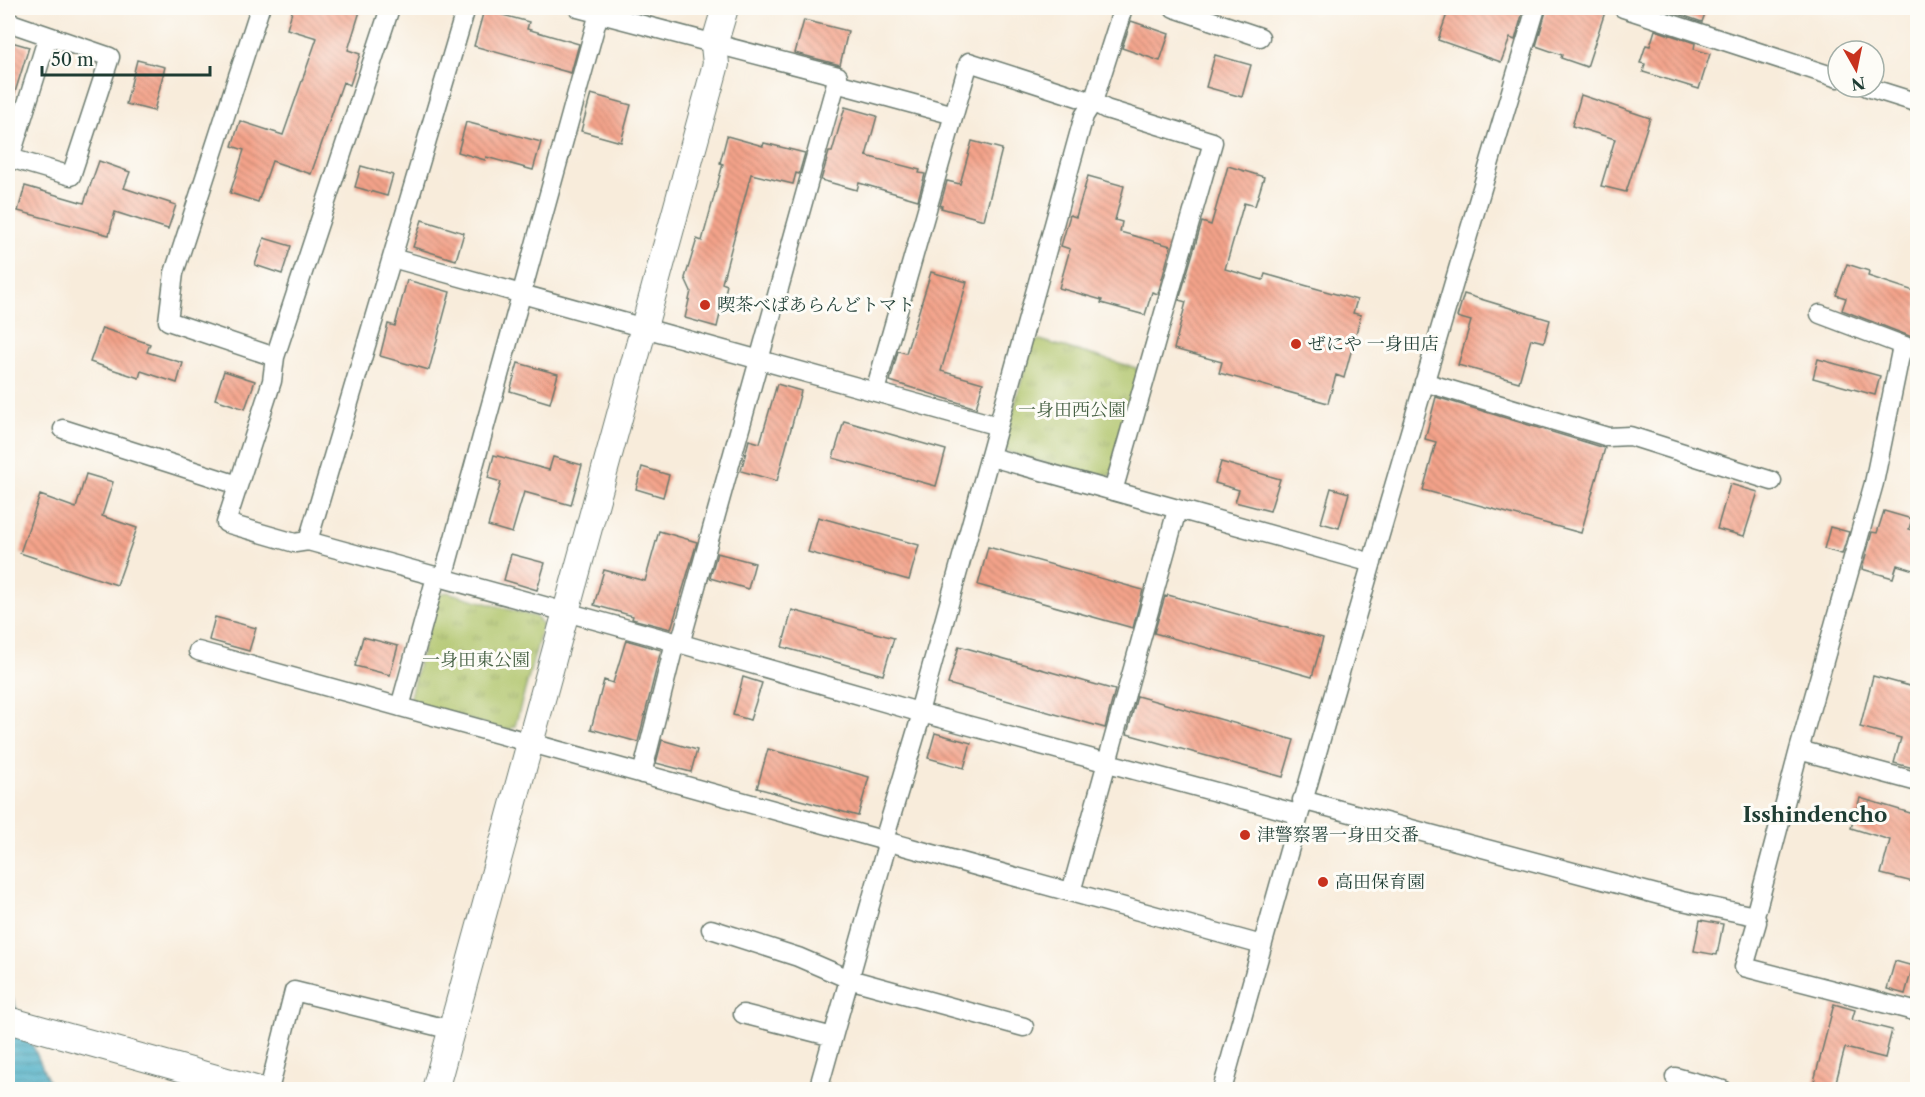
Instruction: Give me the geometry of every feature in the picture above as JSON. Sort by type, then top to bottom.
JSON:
[{"type":"street","points":[[260,8],[174,273],[168,321],[275,357]]},
{"type":"street","points":[[390,8],[275,357],[272,381],[226,523],[295,543],[308,541],[1108,762],[1682,901],[1755,916]]},
{"type":"street","points":[[308,541],[466,8]]},
{"type":"street","points":[[578,8],[838,76],[642,774]]},
{"type":"street","points":[[435,1089],[716,64],[714,45],[725,8]]},
{"type":"street","points":[[818,1089],[1084,116],[1093,102],[1123,8]]},
{"type":"street","points":[[1174,8],[1260,37]]},
{"type":"street","points":[[1222,1089],[1300,807],[1536,8]]},
{"type":"street","points":[[1623,8],[1826,74]]},
{"type":"street","points":[[400,707],[521,294],[598,14]]},
{"type":"street","points":[[8,22],[110,57],[71,176],[10,158],[48,36]]},
{"type":"street","points":[[874,391],[969,62],[1093,102],[1106,109],[1214,142],[1113,491]]},
{"type":"street","points":[[836,83],[954,115]]},
{"type":"street","points":[[1886,93],[1917,103]]},
{"type":"street","points":[[392,258],[998,426]]},
{"type":"street","points":[[1820,314],[1910,349],[1799,750],[1755,916],[1757,922],[1744,967],[1917,1012]]},
{"type":"street","points":[[1424,382],[1608,436],[1629,436],[1772,481]]},
{"type":"street","points":[[63,429],[238,485]]},
{"type":"street","points":[[991,457],[1372,563]]},
{"type":"street","points":[[1071,892],[1177,510]]},
{"type":"street","points":[[198,651],[1262,945]]},
{"type":"street","points":[[1799,750],[1917,782]]},
{"type":"street","points":[[711,929],[798,957],[849,979],[1024,1027]]},
{"type":"street","points":[[269,1089],[294,991],[452,1030]]},
{"type":"street","points":[[743,1014],[833,1037]]},
{"type":"street","points":[[8,1020],[259,1089]]},
{"type":"street","points":[[1675,1077],[1723,1089]]},
{"type":"green space","name":"一身田西公園","points":[[1040,340],[1136,368],[1140,376],[1112,474],[1104,479],[1008,452],[1004,444],[1032,342]]},
{"type":"green space","name":"一身田東公園","points":[[447,592],[536,617],[543,625],[515,726],[508,731],[415,704],[410,696],[437,595]]},
{"type":"water","points":[[8,991],[12,998],[52,1089],[8,1089]]},
{"type":"building","points":[[293,8],[361,8],[348,50],[360,54],[350,85],[343,82],[311,174],[272,161],[258,202],[230,193],[244,150],[232,146],[240,121],[283,135],[317,38],[287,29]]},
{"type":"building","points":[[1449,8],[1524,8],[1515,40],[1510,38],[1501,62],[1438,40]]},
{"type":"building","points":[[1547,8],[1589,8],[1605,12],[1587,67],[1536,46]]},
{"type":"building","points":[[1662,8],[1707,8],[1702,22]]},
{"type":"building","points":[[484,10],[529,22],[527,29],[579,44],[571,73],[474,46]]},
{"type":"building","points":[[804,20],[848,31],[840,65],[795,53]]},
{"type":"building","points":[[1131,21],[1169,34],[1160,61],[1122,48]]},
{"type":"building","points":[[1655,30],[1695,43],[1694,49],[1710,54],[1699,89],[1643,72],[1645,64],[1640,63],[1646,45],[1650,46]]},
{"type":"building","points":[[8,41],[29,47],[12,102],[8,102]]},
{"type":"building","points":[[1215,55],[1251,65],[1242,97],[1206,87]]},
{"type":"building","points":[[137,60],[165,67],[154,111],[126,104]]},
{"type":"building","points":[[591,94],[631,105],[621,142],[581,131]]},
{"type":"building","points":[[1581,95],[1650,118],[1626,192],[1601,186],[1615,139],[1572,126]]},
{"type":"building","points":[[845,107],[877,116],[866,156],[920,170],[919,173],[925,174],[918,200],[859,183],[857,190],[821,180]]},
{"type":"building","points":[[466,122],[541,142],[533,170],[458,152]]},
{"type":"building","points":[[727,136],[763,146],[764,143],[805,153],[799,174],[796,173],[793,184],[751,174],[722,283],[727,285],[717,327],[685,318],[691,291],[685,278],[697,239],[702,241],[723,164],[720,163]]},
{"type":"building","points":[[972,141],[1002,149],[984,220],[940,206],[947,181],[960,184]]},
{"type":"building","points":[[99,161],[130,172],[124,188],[176,205],[168,229],[115,212],[109,235],[18,211],[25,186],[84,203]]},
{"type":"building","points":[[361,166],[393,175],[387,196],[355,187]]},
{"type":"building","points":[[1228,166],[1264,177],[1255,206],[1244,203],[1225,269],[1263,280],[1265,274],[1357,300],[1353,313],[1361,315],[1344,378],[1336,375],[1328,403],[1219,373],[1222,362],[1174,349],[1186,302],[1179,300],[1202,222],[1211,225]]},
{"type":"building","points":[[1088,176],[1124,186],[1115,220],[1122,222],[1120,232],[1171,246],[1158,294],[1152,292],[1145,315],[1059,288],[1070,249],[1061,246],[1070,215],[1076,217]]},
{"type":"building","points":[[422,220],[464,233],[456,260],[413,247]]},
{"type":"building","points":[[264,238],[291,246],[282,274],[255,265]]},
{"type":"building","points":[[1847,264],[1869,271],[1868,276],[1917,292],[1917,339],[1842,310],[1846,298],[1836,295]]},
{"type":"building","points":[[931,272],[967,282],[941,371],[983,383],[976,408],[890,381],[898,351],[906,353]]},
{"type":"building","points":[[407,280],[450,292],[429,370],[380,356],[388,324],[395,326]]},
{"type":"building","points":[[1464,294],[1550,320],[1544,342],[1531,339],[1519,382],[1458,365],[1471,321],[1457,317]]},
{"type":"building","points":[[102,328],[150,344],[147,352],[183,363],[177,383],[141,371],[139,378],[90,362]]},
{"type":"building","points":[[1818,359],[1880,376],[1875,395],[1813,378]]},
{"type":"building","points":[[518,363],[558,374],[550,403],[510,391]]},
{"type":"building","points":[[224,371],[255,381],[245,409],[215,399]]},
{"type":"building","points":[[777,384],[801,391],[777,481],[741,471],[749,440],[760,443]]},
{"type":"building","points":[[1436,397],[1605,448],[1581,533],[1423,490],[1436,442],[1425,439]]},
{"type":"building","points":[[844,421],[946,450],[936,486],[833,458]]},
{"type":"building","points":[[494,455],[549,470],[553,457],[582,465],[571,505],[524,492],[512,533],[488,526],[501,482],[488,478]]},
{"type":"building","points":[[1221,462],[1280,479],[1270,511],[1235,502],[1239,490],[1215,483]]},
{"type":"building","points":[[642,467],[669,475],[663,497],[636,489]]},
{"type":"building","points":[[86,474],[113,482],[102,516],[137,528],[117,585],[20,553],[40,495],[76,508]]},
{"type":"building","points":[[1730,484],[1758,492],[1744,536],[1717,529]]},
{"type":"building","points":[[1331,488],[1349,493],[1339,528],[1321,523]]},
{"type":"building","points":[[1884,511],[1912,519],[1909,529],[1917,531],[1917,571],[1897,565],[1893,578],[1862,569],[1872,532],[1877,533]]},
{"type":"building","points":[[818,517],[919,545],[909,580],[808,552]]},
{"type":"building","points":[[1830,527],[1849,532],[1842,554],[1824,549]]},
{"type":"building","points":[[659,531],[697,542],[671,629],[632,619],[633,616],[594,605],[604,570],[645,581]]},
{"type":"building","points":[[988,547],[1143,590],[1133,628],[978,585]]},
{"type":"building","points":[[717,553],[755,563],[748,589],[710,578]]},
{"type":"building","points":[[511,554],[545,563],[537,590],[504,580]]},
{"type":"building","points":[[1165,596],[1323,638],[1312,677],[1154,633]]},
{"type":"building","points":[[792,610],[894,638],[883,675],[782,647]]},
{"type":"building","points":[[215,617],[256,628],[249,651],[209,640]]},
{"type":"building","points":[[363,637],[398,646],[390,675],[355,666]]},
{"type":"building","points":[[626,640],[661,650],[638,742],[591,729],[604,680],[613,683]]},
{"type":"building","points":[[959,646],[1115,690],[1105,728],[948,684]]},
{"type":"building","points":[[1873,676],[1917,688],[1915,697],[1917,697],[1917,769],[1894,763],[1901,738],[1860,727]]},
{"type":"building","points":[[743,677],[762,683],[750,720],[733,715]]},
{"type":"building","points":[[1137,696],[1294,740],[1283,777],[1127,734]]},
{"type":"building","points":[[935,733],[971,743],[964,768],[928,758]]},
{"type":"building","points":[[662,740],[697,750],[691,772],[656,763]]},
{"type":"building","points":[[768,749],[869,777],[858,816],[757,788]]},
{"type":"building","points":[[1860,798],[1917,815],[1917,883],[1881,874],[1890,840],[1851,828]]},
{"type":"building","points":[[1700,920],[1723,924],[1717,955],[1694,951]]},
{"type":"building","points":[[1895,961],[1913,966],[1905,994],[1887,989]]},
{"type":"building","points":[[1834,1004],[1855,1010],[1852,1020],[1892,1030],[1885,1058],[1845,1048],[1834,1089],[1812,1089]]},
{"type":"place","name":"喫茶べぱあらんどトマト","points":[[705,305]]},
{"type":"place","name":"ぜにや 一身田店","points":[[1296,344]]},
{"type":"place","name":"津警察署一身田交番","points":[[1245,835]]},
{"type":"place","name":"高田保育園","points":[[1323,882]]},
{"type":"district","name":"Isshindencho","points":[[1815,815]]}]
